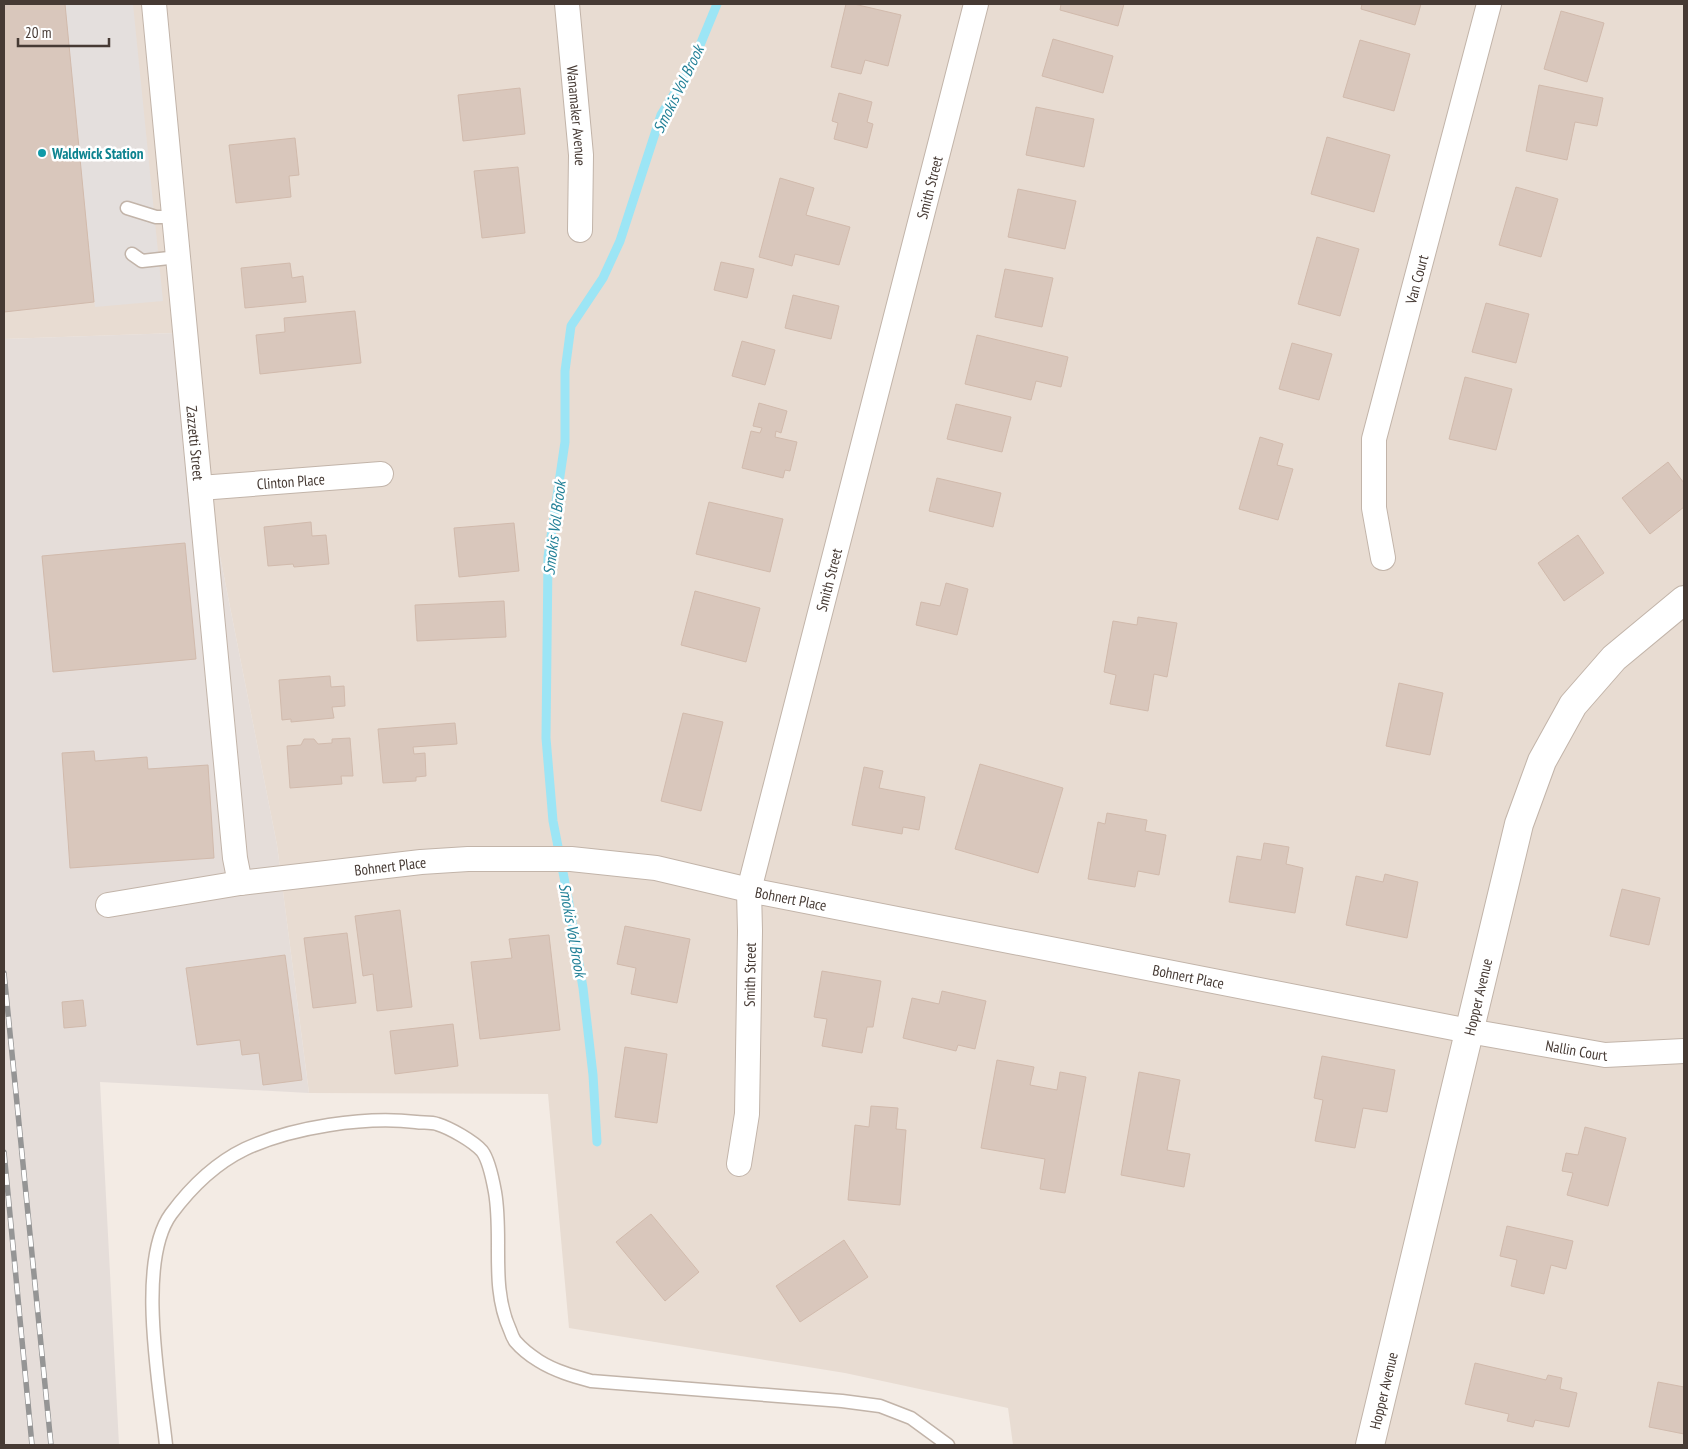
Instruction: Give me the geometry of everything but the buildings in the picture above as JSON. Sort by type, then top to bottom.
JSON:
[{"type":"street","name":"Zazzetti Street","points":[[154,4],[235,858],[240,883]]},
{"type":"street","name":"Wanamaker Avenue","points":[[567,4],[581,155],[580,230]]},
{"type":"street","name":"Smith Street","points":[[739,1164],[748,1114],[749,890],[976,4]]},
{"type":"street","name":"Van Court","points":[[1383,558],[1374,508],[1374,439],[1489,4]]},
{"type":"street","name":"Clinton Place","points":[[200,488],[381,474]]},
{"type":"street","name":"Hopper Avenue","points":[[1370,1445],[1519,824],[1542,761],[1572,705],[1614,658],[1684,600]]},
{"type":"street","name":"Bohnert Place","points":[[108,905],[240,883],[430,861],[559,859],[656,868],[749,890],[1469,1031]]},
{"type":"street","name":"Nallin Court","points":[[1469,1031],[1605,1055],[1684,1051]]},
{"type":"lane","points":[[127,208],[156,217],[174,217]]},
{"type":"lane","points":[[132,254],[142,261],[178,257]]},
{"type":"lane","points":[[166,1445],[152,1309],[152,1282],[156,1251],[166,1221],[186,1193],[214,1167],[244,1149],[269,1139],[314,1128],[359,1122],[397,1120],[437,1124],[463,1136],[482,1152],[493,1179],[498,1209],[499,1292],[505,1319],[515,1341],[538,1361],[563,1373],[591,1381],[842,1401],[880,1406],[911,1418],[948,1445]]},
{"type":"shaded area","points":[[4,4],[1684,4],[1684,1445],[1013,1445],[1008,1408],[845,1373],[569,1328],[548,1094],[309,1093],[277,845],[176,333],[4,339]]},
{"type":"shaded area","points":[[65,4],[133,4],[163,301],[95,307]]},
{"type":"shaded area","points":[[176,333],[277,845],[309,1093],[100,1082],[119,1445],[4,1445],[4,339]]},
{"type":"waterway","name":"Smokis Vol Brook","points":[[597,1142],[593,1075],[583,988],[553,821],[546,738],[548,557],[565,442],[565,371],[571,326],[603,278],[620,241],[661,115],[691,67],[717,4]]},
{"type":"railway","points":[[4,973],[51,1445]]},
{"type":"railway","points":[[4,1152],[32,1445]]},
{"type":"place","name":"Waldwick Station","points":[[42,153]]}]
